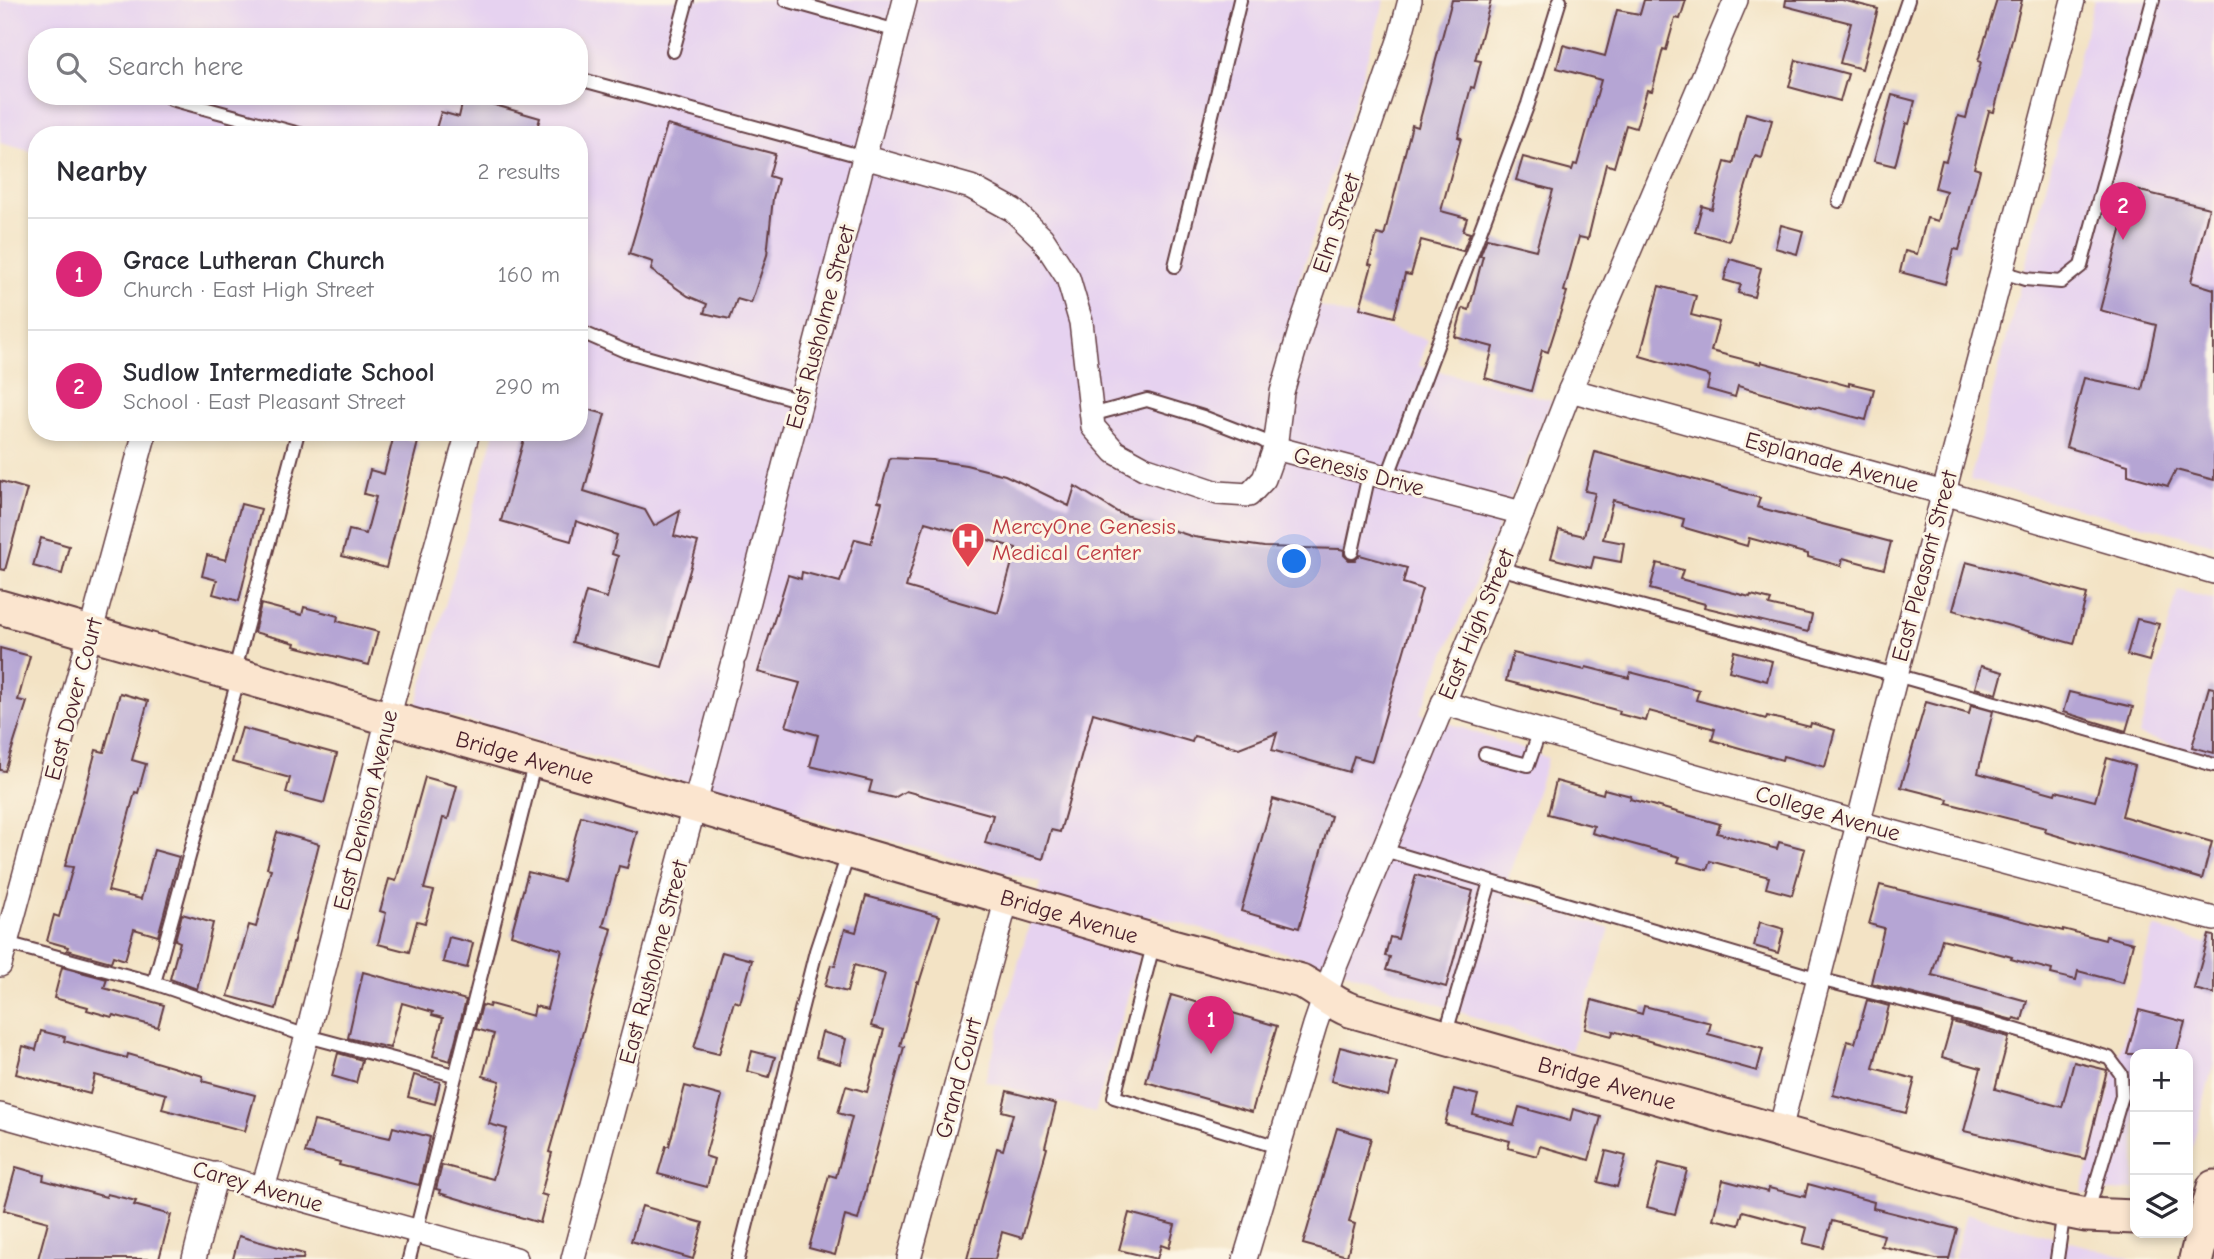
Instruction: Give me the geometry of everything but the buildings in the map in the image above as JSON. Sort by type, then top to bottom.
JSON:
[{"type":"street","name":"East Rusholme Street","points":[[573,1259],[734,660],[905,0]]},
{"type":"street","name":"Elm Street","points":[[1275,448],[1282,392],[1305,314],[1400,38],[1410,0]]},
{"type":"street","name":"East High Street","points":[[1245,1259],[1324,995],[1570,390],[1736,0]]},
{"type":"street","name":"East Pleasant Street","points":[[1779,1133],[2073,0]]},
{"type":"street","name":"Genesis Drive","points":[[864,157],[971,187],[1013,210],[1042,238],[1068,278],[1081,322],[1093,427],[1115,452],[1144,468],[1218,494],[1249,495],[1264,479],[1275,448],[1522,513]]},
{"type":"street","name":"Esplanade Avenue","points":[[1570,390],[1944,492],[2214,572]]},
{"type":"street","name":"East Dover Court","points":[[3,954],[143,441]]},
{"type":"street","name":"East Denison Avenue","points":[[263,1188],[307,1036],[388,718],[465,441]]},
{"type":"street","name":"Bridge Avenue","points":[[0,607],[1154,941],[1301,981],[1350,1010],[1779,1133],[2075,1213],[2130,1216]]},
{"type":"street","name":"College Avenue","points":[[1443,703],[1859,823],[2214,919]]},
{"type":"street","name":"Grand Court","points":[[909,1259],[1007,898]]},
{"type":"street","name":"Carey Avenue","points":[[0,1115],[516,1259]]},
{"type":"street","points":[[194,1259],[216,1174]]},
{"type":"street","points":[[2196,1259],[2206,1204]]},
{"type":"lane","points":[[673,51],[687,0]]},
{"type":"lane","points":[[786,0],[897,31]]},
{"type":"lane","points":[[1175,265],[1240,0]]},
{"type":"lane","points":[[1352,552],[1378,476],[1528,104],[1560,0]]},
{"type":"lane","points":[[1839,201],[1908,0]]},
{"type":"lane","points":[[2002,272],[2025,279],[2061,282],[2081,266],[2153,0]]},
{"type":"lane","points":[[588,81],[864,157]]},
{"type":"lane","points":[[193,105],[270,126]]},
{"type":"lane","points":[[588,335],[625,351],[801,401]]},
{"type":"lane","points":[[1091,415],[1147,400],[1203,417],[1262,440],[1275,448]]},
{"type":"lane","points":[[154,983],[236,687],[237,662],[296,441]]},
{"type":"lane","points":[[1499,568],[1896,675],[2214,765]]},
{"type":"lane","points":[[1485,754],[1528,765],[1541,730]]},
{"type":"lane","points":[[409,1259],[535,760]]},
{"type":"lane","points":[[1384,850],[1819,979],[1996,1024],[2109,1058],[2121,1074],[2122,1096],[2057,1259]]},
{"type":"lane","points":[[738,1259],[817,951],[849,851]]},
{"type":"lane","points":[[1444,1037],[1490,882]]},
{"type":"lane","points":[[1154,941],[1114,1097],[1278,1146]]},
{"type":"lane","points":[[3,954],[154,983],[307,1036],[454,1075]]},
{"type":"shaded area","name":"MercyOne Genesis Medical Center","points":[[0,0],[1385,0],[1294,298],[1428,340],[1419,366],[1552,400],[1420,713],[1548,758],[1503,893],[1610,929],[1571,1051],[1315,961],[1151,915],[1095,1113],[985,1081],[1041,883],[416,706],[492,441],[588,441],[588,126],[28,126],[28,151],[0,143]]},
{"type":"shaded area","points":[[2094,0],[2214,0],[2214,544],[1970,480]]},
{"type":"shaded area","points":[[2178,590],[2214,600],[2214,757],[2139,735]]},
{"type":"shaded area","points":[[2154,927],[2214,946],[2214,1062],[2193,1144],[2193,1049],[2130,1049],[2130,1189],[2081,1194]]},
{"type":"shaded area","points":[[1966,1213],[2133,1259],[1954,1259]]},
{"type":"place","name":"Sudlow Intermediate School","points":[[2123,240]]},
{"type":"place","name":"MercyOne Genesis Medical Center","points":[[968,569]]},
{"type":"place","name":"Grace Lutheran Church","points":[[1211,1054]]}]
